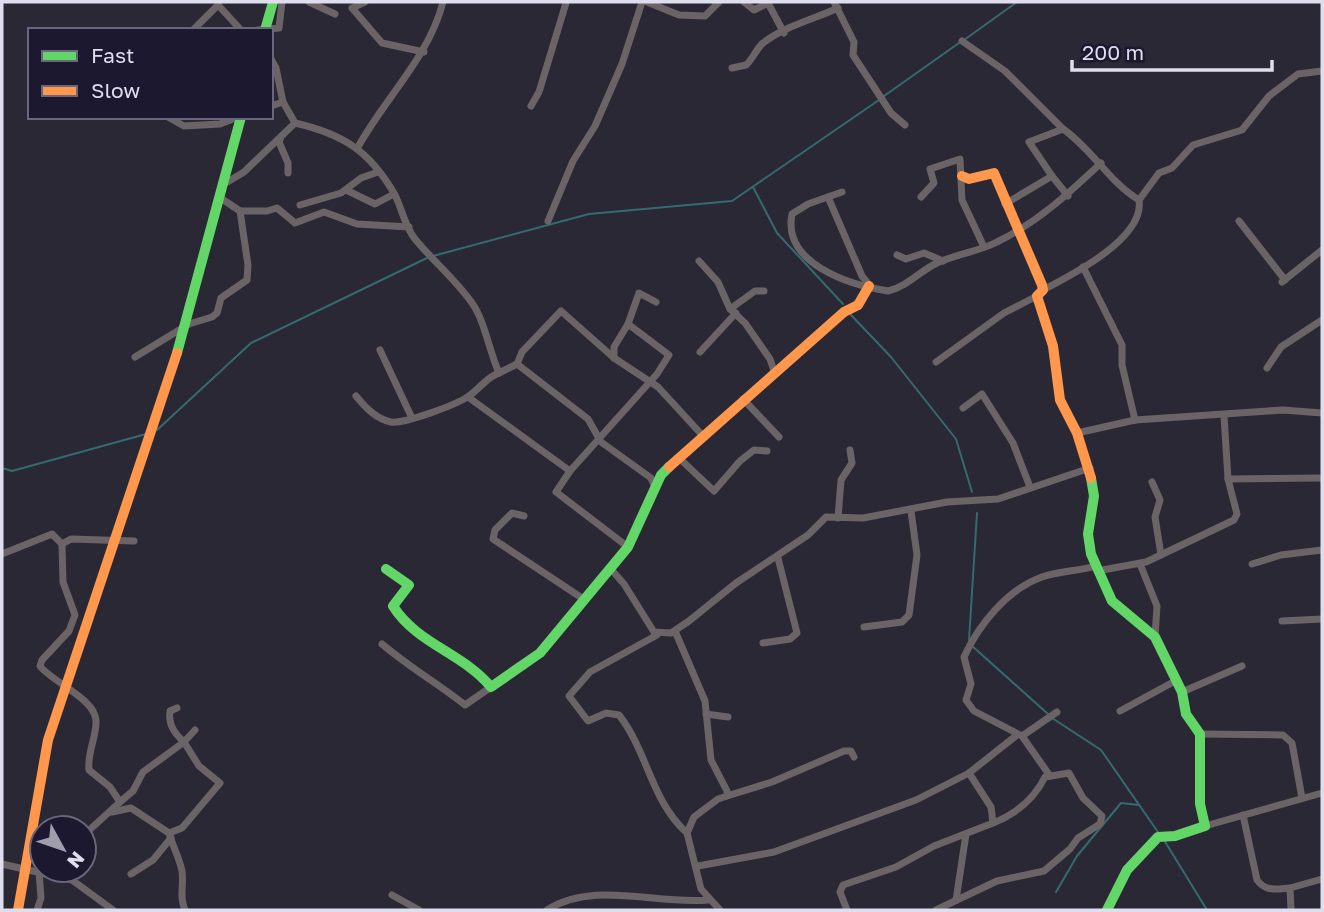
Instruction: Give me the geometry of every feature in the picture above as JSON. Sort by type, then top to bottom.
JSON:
[{"type":"main road","points":[[266,28],[273,2]]},
{"type":"main road","points":[[18,910],[48,740],[173,367],[238,119]]},
{"type":"main road","points":[[962,176],[969,179],[994,173],[1040,293],[1053,346],[1060,400],[1077,433],[1090,468],[1094,496],[1088,534],[1096,569],[1112,601],[1155,637],[1182,692],[1186,714],[1200,734],[1199,804],[1205,826],[1175,836],[1158,837],[1136,861],[1109,901],[1107,910]]},
{"type":"main road","points":[[386,569],[409,585],[393,606],[397,615],[475,669],[491,687],[532,661],[628,547],[661,475],[720,424],[743,399],[844,312],[858,305],[869,286]]},
{"type":"street","points":[[272,28],[279,27],[282,2]]},
{"type":"street","points":[[309,2],[335,14]]},
{"type":"street","points":[[365,2],[350,5],[382,43],[424,52]]},
{"type":"street","points":[[358,147],[404,76],[424,52],[443,2]]},
{"type":"street","points":[[531,106],[539,92],[566,2]]},
{"type":"street","points":[[548,221],[573,161],[595,126],[645,2],[679,15],[705,16],[719,2]]},
{"type":"street","points":[[744,2],[754,10],[768,3],[784,33]]},
{"type":"street","points":[[195,28],[219,4],[239,28]]},
{"type":"street","points":[[732,68],[746,65],[762,43],[777,33],[784,33],[836,5],[854,42],[853,55],[891,113],[905,125]]},
{"type":"street","points":[[962,41],[1005,71],[1101,163],[1126,192],[1139,200]]},
{"type":"street","points":[[273,63],[283,102],[295,123],[328,131],[358,147],[378,172],[394,194],[413,238],[444,267],[474,305],[499,373]]},
{"type":"street","points":[[936,362],[1004,313],[1110,251],[1138,218],[1139,200],[1159,173],[1172,168],[1193,145],[1242,130],[1269,96],[1298,74],[1322,71]]},
{"type":"street","points":[[273,105],[283,102]]},
{"type":"street","points":[[172,119],[184,126],[220,124],[234,119]]},
{"type":"street","points":[[295,123],[244,172],[223,184],[219,193],[222,199],[240,211],[267,211],[278,208],[295,223],[324,212],[357,224],[409,227]]},
{"type":"street","points":[[1063,129],[1054,130],[1029,142],[1068,196]]},
{"type":"street","points":[[281,136],[279,142],[288,163],[288,173]]},
{"type":"street","points":[[921,197],[934,183],[930,169],[958,158],[962,176],[962,200],[984,247]]},
{"type":"street","points":[[842,192],[808,204],[792,214],[792,240],[815,267],[888,291],[897,289],[944,261],[984,247],[1017,231],[1068,196],[1101,163]]},
{"type":"street","points":[[300,205],[346,190],[361,178],[378,172]]},
{"type":"street","points":[[1005,204],[1052,176]]},
{"type":"street","points":[[346,190],[375,204],[394,194]]},
{"type":"street","points":[[828,197],[862,276],[869,286]]},
{"type":"street","points":[[135,356],[189,324],[212,317],[216,313],[220,298],[247,280],[248,265],[240,211]]},
{"type":"street","points":[[1238,221],[1284,281],[1322,250]]},
{"type":"street","points":[[897,256],[906,259],[924,253],[944,261]]},
{"type":"street","points":[[699,261],[718,282],[733,311],[769,359],[775,374]]},
{"type":"street","points":[[1083,267],[1122,345],[1122,365],[1135,420]]},
{"type":"street","points":[[700,352],[733,311],[755,291],[764,291]]},
{"type":"street","points":[[614,358],[614,347],[628,324],[639,293],[656,302]]},
{"type":"street","points":[[356,396],[368,410],[390,421],[403,422],[411,416],[440,411],[468,397],[499,373],[517,364],[522,352],[561,312],[614,358],[671,400],[703,436]]},
{"type":"street","points":[[1267,368],[1281,347],[1322,320]]},
{"type":"street","points":[[628,324],[669,355],[570,471],[556,492],[628,547]]},
{"type":"street","points":[[380,350],[411,416]]},
{"type":"street","points":[[517,364],[588,419],[601,442],[651,478],[655,486]]},
{"type":"street","points":[[963,408],[982,394],[1013,443],[1030,487]]},
{"type":"street","points":[[468,397],[570,471]]},
{"type":"street","points":[[743,399],[779,437]]},
{"type":"street","points":[[1077,433],[1135,420],[1283,410],[1322,413]]},
{"type":"street","points":[[1050,776],[1020,736],[974,711],[966,700],[971,684],[964,657],[992,615],[1017,589],[1044,576],[1140,564],[1234,520],[1237,514],[1227,479],[1224,416]]},
{"type":"street","points":[[679,458],[714,491],[740,461],[754,450],[767,451]]},
{"type":"street","points":[[838,519],[841,480],[852,463],[850,450]]},
{"type":"street","points":[[720,910],[708,900],[701,888],[698,866],[687,833],[671,819],[620,715],[606,713],[588,720],[569,696],[590,672],[657,635],[675,631],[711,606],[736,583],[808,536],[826,517],[863,518],[911,511],[947,502],[998,499],[1090,468]]},
{"type":"street","points":[[1227,479],[1322,478]]},
{"type":"street","points":[[1152,482],[1160,500],[1155,517],[1161,555]]},
{"type":"street","points":[[864,627],[902,622],[909,615],[916,555],[911,511]]},
{"type":"street","points":[[524,516],[512,513],[495,530],[493,539],[585,600]]},
{"type":"street","points":[[2,554],[52,534],[62,544],[63,582],[75,615],[69,631],[41,660],[40,666],[92,709],[96,720],[89,752],[89,770],[110,787],[120,802]]},
{"type":"street","points":[[62,544],[71,539],[134,541]]},
{"type":"street","points":[[1252,564],[1280,555],[1322,550]]},
{"type":"street","points":[[763,643],[790,639],[797,633],[778,558]]},
{"type":"street","points":[[1140,564],[1157,607],[1155,637]]},
{"type":"street","points":[[610,568],[657,635]]},
{"type":"street","points":[[1282,621],[1322,619]]},
{"type":"street","points":[[675,631],[705,701],[711,761],[727,796]]},
{"type":"street","points":[[382,644],[405,664],[435,681],[465,705],[491,687]]},
{"type":"street","points":[[1182,692],[1241,666]]},
{"type":"street","points":[[1120,712],[1177,680]]},
{"type":"street","points":[[131,874],[153,860],[170,836],[182,828],[220,783],[194,760],[169,719],[170,711],[177,708]]},
{"type":"street","points":[[698,866],[774,852],[916,800],[969,774],[1057,712]]},
{"type":"street","points":[[706,714],[728,717]]},
{"type":"street","points":[[98,821],[112,812],[133,791],[143,772],[184,742],[195,730]]},
{"type":"street","points":[[1200,734],[1283,735],[1292,743],[1302,798]]},
{"type":"street","points":[[687,833],[694,817],[718,799],[772,782],[844,751],[851,751],[854,757]]},
{"type":"street","points":[[847,910],[839,892],[843,885],[896,867],[1007,817],[1035,796],[1045,777],[1069,773],[1073,775],[1083,798],[1100,812],[1100,824],[1078,838],[1070,849],[1044,871],[997,881],[936,910]]},
{"type":"street","points":[[969,774],[991,807],[993,823]]},
{"type":"street","points":[[1205,826],[1322,793]]},
{"type":"street","points":[[112,812],[131,808],[170,836],[178,853],[183,889],[180,899],[185,910]]},
{"type":"street","points":[[1243,815],[1262,887],[1271,890],[1290,888],[1322,879]]},
{"type":"street","points":[[956,900],[961,884],[959,868],[965,834]]},
{"type":"street","points":[[2,864],[28,870]]},
{"type":"street","points":[[37,910],[41,898],[40,884]]},
{"type":"street","points":[[78,884],[91,891],[113,910]]},
{"type":"street","points":[[1290,888],[1291,910]]},
{"type":"street","points":[[392,895],[415,909]]},
{"type":"street","points":[[547,910],[577,896],[666,901],[708,900]]},
{"type":"waterway","points":[[964,40],[1017,2]]},
{"type":"waterway","points":[[884,96],[959,43]]},
{"type":"waterway","points":[[433,256],[589,214],[732,201],[879,100]]},
{"type":"waterway","points":[[753,187],[777,233],[843,304]]},
{"type":"waterway","points":[[157,430],[251,343],[427,258]]},
{"type":"waterway","points":[[851,315],[891,357],[956,439],[972,492]]},
{"type":"waterway","points":[[2,468],[12,471],[146,434]]},
{"type":"waterway","points":[[969,640],[977,513]]},
{"type":"waterway","points":[[971,645],[1048,714]]},
{"type":"waterway","points":[[1052,718],[1101,750],[1158,832]]},
{"type":"waterway","points":[[1056,892],[1077,856],[1121,803],[1139,805]]},
{"type":"waterway","points":[[1164,840],[1207,910]]},
{"type":"traffic: fast","points":[[266,28],[273,2]]},
{"type":"traffic: fast","points":[[177,353],[240,119]]},
{"type":"traffic: fast","points":[[386,569],[409,585],[393,606],[403,619],[414,630],[480,675],[491,687],[540,653],[628,547],[661,475],[669,467]]},
{"type":"traffic: fast","points":[[1091,478],[1094,496],[1088,534],[1091,554],[1112,601],[1155,637],[1182,692],[1186,714],[1200,734],[1200,804],[1205,826],[1175,836],[1158,837],[1127,870],[1107,910]]},
{"type":"traffic: slow","points":[[962,176],[969,179],[994,173],[1042,285],[1043,290],[1037,296],[1053,346],[1060,400],[1077,433],[1091,478]]},
{"type":"traffic: slow","points":[[669,467],[844,312],[858,305],[869,286]]},
{"type":"traffic: slow","points":[[18,910],[48,740],[177,353]]}]
